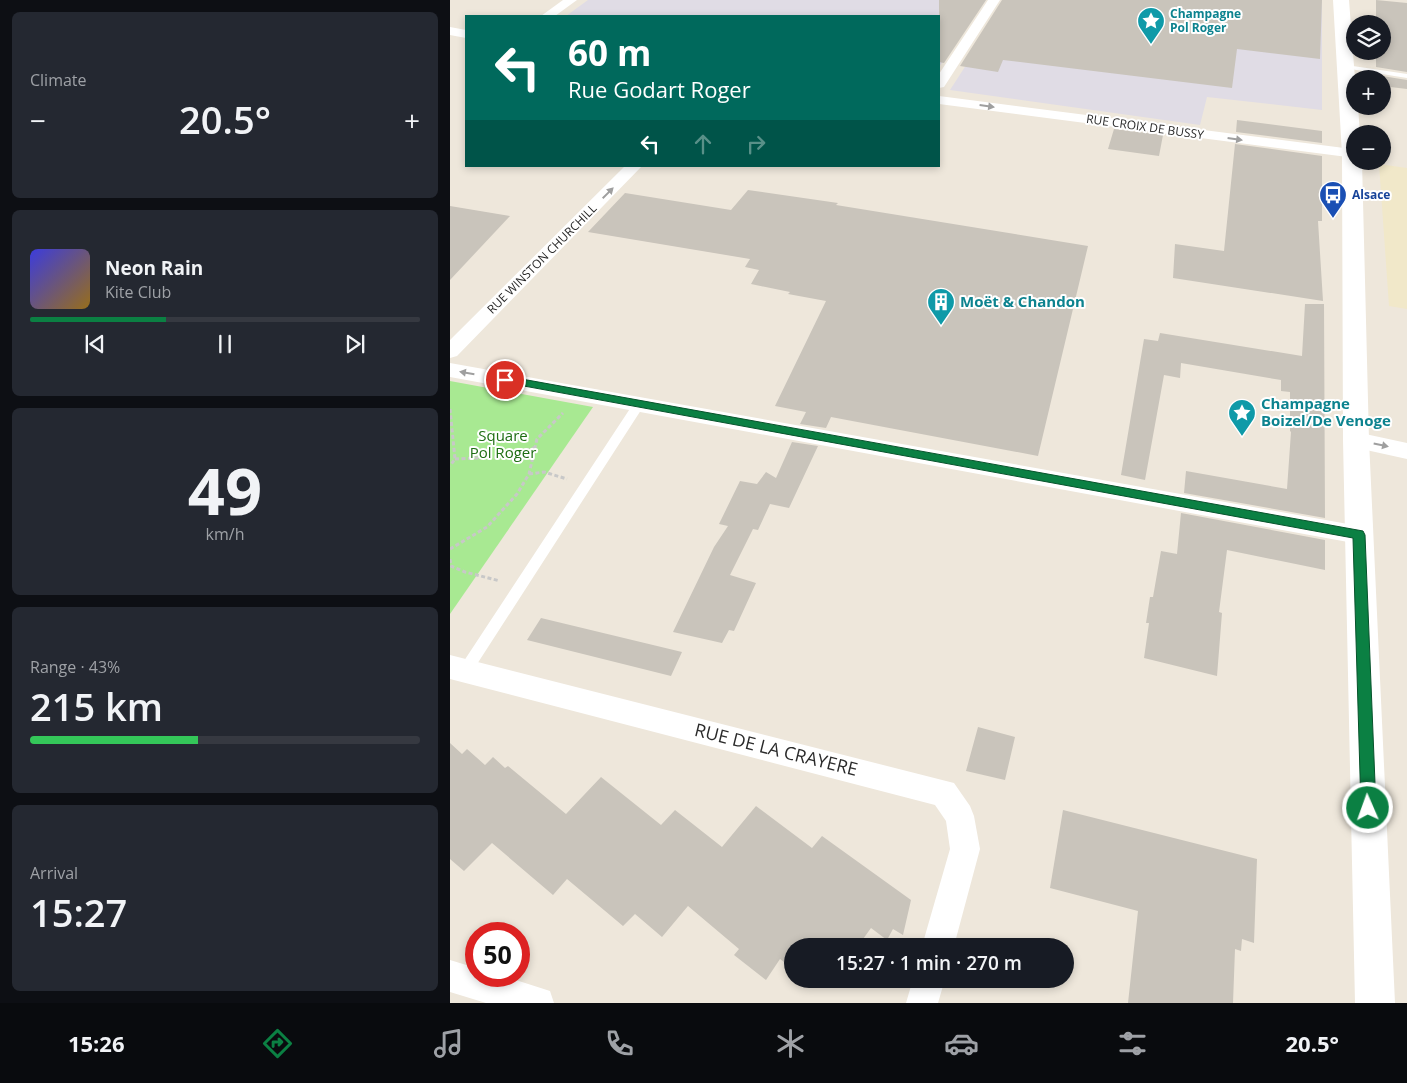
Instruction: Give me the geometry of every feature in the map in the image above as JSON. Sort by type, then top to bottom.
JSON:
[{"type":"main road","points":[[1341,0],[1350,125]]},
{"type":"main road","points":[[1352,170],[1356,440],[1375,1003]]},
{"type":"street","points":[[548,15],[571,0]]},
{"type":"street","points":[[940,82],[994,0]]},
{"type":"street","points":[[450,32],[465,34]]},
{"type":"street","name":"RUE CROIX DE BUSSY","points":[[940,100],[1346,153]]},
{"type":"street","name":"RUE WINSTON CHURCHILL","points":[[450,351],[633,167]]},
{"type":"street","points":[[450,370],[1359,535]]},
{"type":"street","points":[[1356,440],[1407,451]]},
{"type":"street","name":"RUE DE LA CRAYERE","points":[[458,668],[944,793],[960,816],[965,849],[940,938]]},
{"type":"street","points":[[450,976],[538,1003]]},
{"type":"street","points":[[922,1003],[926,988]]},
{"type":"lane","points":[[1346,67],[1407,76]]},
{"type":"lane","points":[[458,668],[520,586],[639,404]]},
{"type":"path","points":[[450,549],[487,527],[517,494],[529,474],[537,439],[552,427],[579,393]]},
{"type":"path","points":[[450,409],[454,428],[453,446],[455,460]]},
{"type":"path","points":[[450,466],[455,460],[498,457],[534,448]]},
{"type":"path","points":[[529,474],[544,472],[587,484]]},
{"type":"path","points":[[450,559],[451,566],[465,572],[520,586]]},
{"type":"shaded area","points":[[588,0],[986,0],[940,66],[940,15],[567,15]]},
{"type":"shaded area","name":"Champagne Pol Roger","points":[[1008,0],[1322,0],[1322,110],[1207,97],[1200,125],[950,90]]},
{"type":"shaded area","points":[[1391,166],[1407,168],[1407,309],[1389,306],[1379,170],[1391,170]]},
{"type":"green space","name":"Square Pol Roger","points":[[450,381],[593,407],[450,614]]},
{"type":"building","points":[[939,0],[986,0],[944,63],[940,62]]},
{"type":"building","name":"Champagne Pol Roger","points":[[1002,0],[1322,0],[1320,59],[1237,49],[1232,88],[1003,60],[998,72],[960,66]]},
{"type":"building","points":[[1376,0],[1407,3],[1407,72],[1376,67],[1376,60],[1391,60],[1391,15],[1376,15]]},
{"type":"building","points":[[1391,77],[1407,80],[1407,89],[1391,87]]},
{"type":"building","points":[[1237,120],[1322,131],[1322,143],[1236,132]]},
{"type":"building","points":[[1114,129],[1163,135],[1159,156],[1108,149]]},
{"type":"building","points":[[1235,144],[1322,156],[1322,221],[1318,221],[1323,301],[1173,278],[1175,244],[1224,251]]},
{"type":"building","name":"Moёt & Chandon","points":[[748,190],[838,203],[836,205],[1088,246],[1038,456],[831,417],[826,428],[800,424],[806,412],[775,406],[826,301],[788,294],[790,292],[751,284],[759,270],[745,267],[750,259],[588,232],[625,193],[731,210]]},
{"type":"building","points":[[450,206],[510,216],[450,280]]},
{"type":"building","points":[[1305,304],[1324,304],[1325,518],[1184,493],[1186,471],[1287,489],[1291,432],[1290,392],[1281,391],[1281,380],[1181,363],[1180,378],[1164,375],[1145,480],[1121,475],[1144,339],[1158,341],[1160,333],[1302,356]]},
{"type":"building","points":[[792,442],[818,446],[789,508],[770,504],[758,530],[753,529],[730,575],[756,583],[734,631],[729,630],[722,643],[673,632],[714,547],[728,526],[719,524],[740,481],[757,484],[766,472],[776,478]]},
{"type":"building","points":[[1181,513],[1325,540],[1325,570],[1227,550],[1219,612],[1222,613],[1217,676],[1144,658],[1149,623],[1146,623],[1150,597],[1153,597],[1161,551],[1177,554]]},
{"type":"building","points":[[541,618],[682,652],[671,676],[527,640]]},
{"type":"building","points":[[978,727],[1015,737],[1005,780],[966,771]]},
{"type":"building","points":[[450,743],[462,754],[467,749],[485,765],[493,757],[505,768],[508,766],[566,814],[601,777],[661,825],[675,810],[722,847],[756,806],[812,848],[822,836],[911,900],[903,935],[893,929],[888,938],[884,938],[871,928],[864,938],[784,938],[784,962],[780,959],[766,980],[734,955],[739,949],[688,906],[662,937],[635,914],[623,926],[567,879],[553,895],[492,843],[464,871],[450,859]]},
{"type":"building","points":[[1063,810],[1257,859],[1254,943],[1242,939],[1241,951],[1235,949],[1233,1003],[1128,1003],[1138,911],[1050,888]]},
{"type":"place","name":"Champagne Pol Roger","points":[[1151,45]]},
{"type":"place","name":"Alsace","points":[[1333,219]]},
{"type":"place","name":"Moёt & Chandon","points":[[941,326]]},
{"type":"place","name":"Champagne Boizel/De Venoge","points":[[1242,437]]},
{"type":"route","points":[[505,380],[1359,535],[1368,808]]}]
